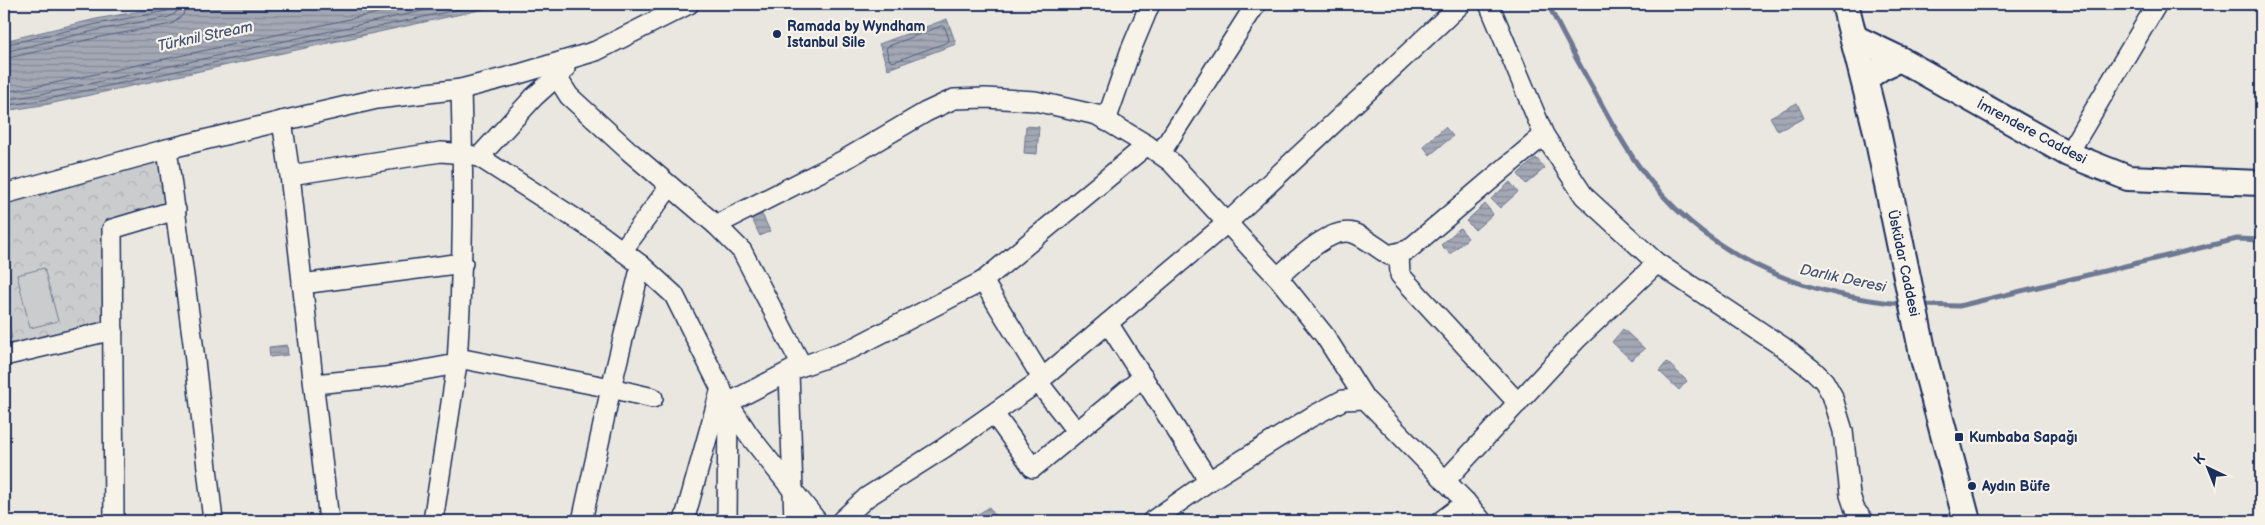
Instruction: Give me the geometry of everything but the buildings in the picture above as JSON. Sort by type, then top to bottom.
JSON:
[{"type":"main road","name":"Üsküdar Caddesi","points":[[1845,4],[1876,127],[1924,359],[1967,521]]},
{"type":"street","points":[[4,194],[168,149],[282,121],[378,99],[461,89],[596,51],[689,4]]},
{"type":"street","points":[[1106,121],[1130,52],[1150,4]]},
{"type":"street","points":[[725,396],[853,348],[983,281],[1154,149],[1256,4]]},
{"type":"street","points":[[841,521],[867,496],[994,414],[1040,380],[1228,222],[1461,4]]},
{"type":"street","points":[[1489,4],[1544,135],[1584,196],[1657,263],[1783,347],[1814,371],[1824,382],[1832,395],[1843,430],[1850,495],[1855,510],[1864,521]]},
{"type":"street","points":[[2068,154],[2157,4]]},
{"type":"street","name":"İmrendere Caddesi","points":[[1854,36],[1900,59],[2068,154],[2128,178],[2261,184]]},
{"type":"street","points":[[471,156],[581,55]]},
{"type":"street","points":[[1864,80],[1881,68],[1900,59]]},
{"type":"street","points":[[557,76],[569,96],[629,151],[716,224],[742,251],[795,369],[792,490],[794,521]]},
{"type":"street","points":[[433,521],[458,361],[471,156],[461,89]]},
{"type":"street","points":[[716,224],[844,160],[926,112],[954,99],[986,98],[1035,101],[1097,115],[1154,149],[1171,162],[1228,222],[1278,277],[1325,336],[1365,399],[1466,502],[1482,521]]},
{"type":"street","points":[[282,121],[290,175],[329,521]]},
{"type":"street","points":[[1278,277],[1317,244],[1337,234],[1351,232],[1389,255],[1399,254],[1408,250],[1544,135]]},
{"type":"street","points":[[168,149],[213,521]]},
{"type":"street","points":[[290,175],[441,152],[471,156],[601,234],[641,265],[674,295],[725,396],[792,490],[817,521]]},
{"type":"street","points":[[622,250],[670,186]]},
{"type":"street","points":[[114,521],[112,229],[176,210]]},
{"type":"street","points":[[1399,254],[1400,275],[1518,403]]},
{"type":"street","points":[[302,284],[463,263]]},
{"type":"street","points":[[1445,481],[1577,340],[1657,263]]},
{"type":"street","points":[[582,521],[611,388],[641,265]]},
{"type":"street","points":[[983,281],[1040,380],[1076,432]]},
{"type":"street","points":[[1108,323],[1209,481]]},
{"type":"street","points":[[4,356],[113,330]]},
{"type":"street","points":[[314,384],[385,377],[458,361],[611,388],[654,398]]},
{"type":"street","points":[[994,414],[1032,468],[1143,377]]},
{"type":"street","points":[[684,521],[725,396]]},
{"type":"street","points":[[725,396],[727,521]]},
{"type":"street","points":[[1160,519],[1209,481],[1311,417],[1343,400],[1365,399]]},
{"type":"street","points":[[1441,521],[1466,502]]},
{"type":"green space","points":[[167,149],[176,210],[112,229],[113,330],[4,356],[4,194]]},
{"type":"green space","points":[[44,268],[58,321],[30,328],[17,275]]},
{"type":"green space","points":[[4,301],[12,338],[4,340]]},
{"type":"water","name":"Türknil Stream","points":[[180,4],[507,4],[49,104],[4,111],[4,41],[96,19]]},
{"type":"water","points":[[947,19],[956,44],[888,69],[879,44]]},
{"type":"water","points":[[1797,103],[1804,118],[1778,131],[1770,117]]},
{"type":"water","points":[[1026,126],[1039,127],[1037,154],[1024,153]]},
{"type":"water","points":[[1445,127],[1453,136],[1430,155],[1423,146]]},
{"type":"water","points":[[1536,158],[1545,168],[1526,184],[1518,174]]},
{"type":"water","points":[[1510,182],[1518,192],[1500,208],[1491,199]]},
{"type":"water","points":[[1485,204],[1493,214],[1475,230],[1466,221]]},
{"type":"water","points":[[761,212],[770,231],[760,236],[751,217]]},
{"type":"water","points":[[1460,228],[1468,238],[1450,254],[1441,245]]},
{"type":"water","points":[[1623,329],[1645,349],[1631,360],[1612,342]]},
{"type":"water","points":[[287,345],[288,355],[270,357],[269,347]]},
{"type":"water","points":[[1667,362],[1687,381],[1679,390],[1659,371]]},
{"type":"water","points":[[989,507],[999,521],[982,521],[977,515]]},
{"type":"waterway","name":"Darlık Deresi","points":[[1548,4],[1577,61],[1632,157],[1664,196],[1692,223],[1723,246],[1755,265],[1790,280],[1826,291],[1904,304]]},
{"type":"waterway","name":"Darlık Deresi","points":[[1920,305],[1959,306],[2237,239],[2261,240]]},
{"type":"place","name":"Ramada by Wyndham Istanbul Sile","points":[[777,34]]},
{"type":"place","name":"Kumbaba Sapağı","points":[[1959,437]]},
{"type":"place","name":"Aydın Büfe","points":[[1972,486]]}]
